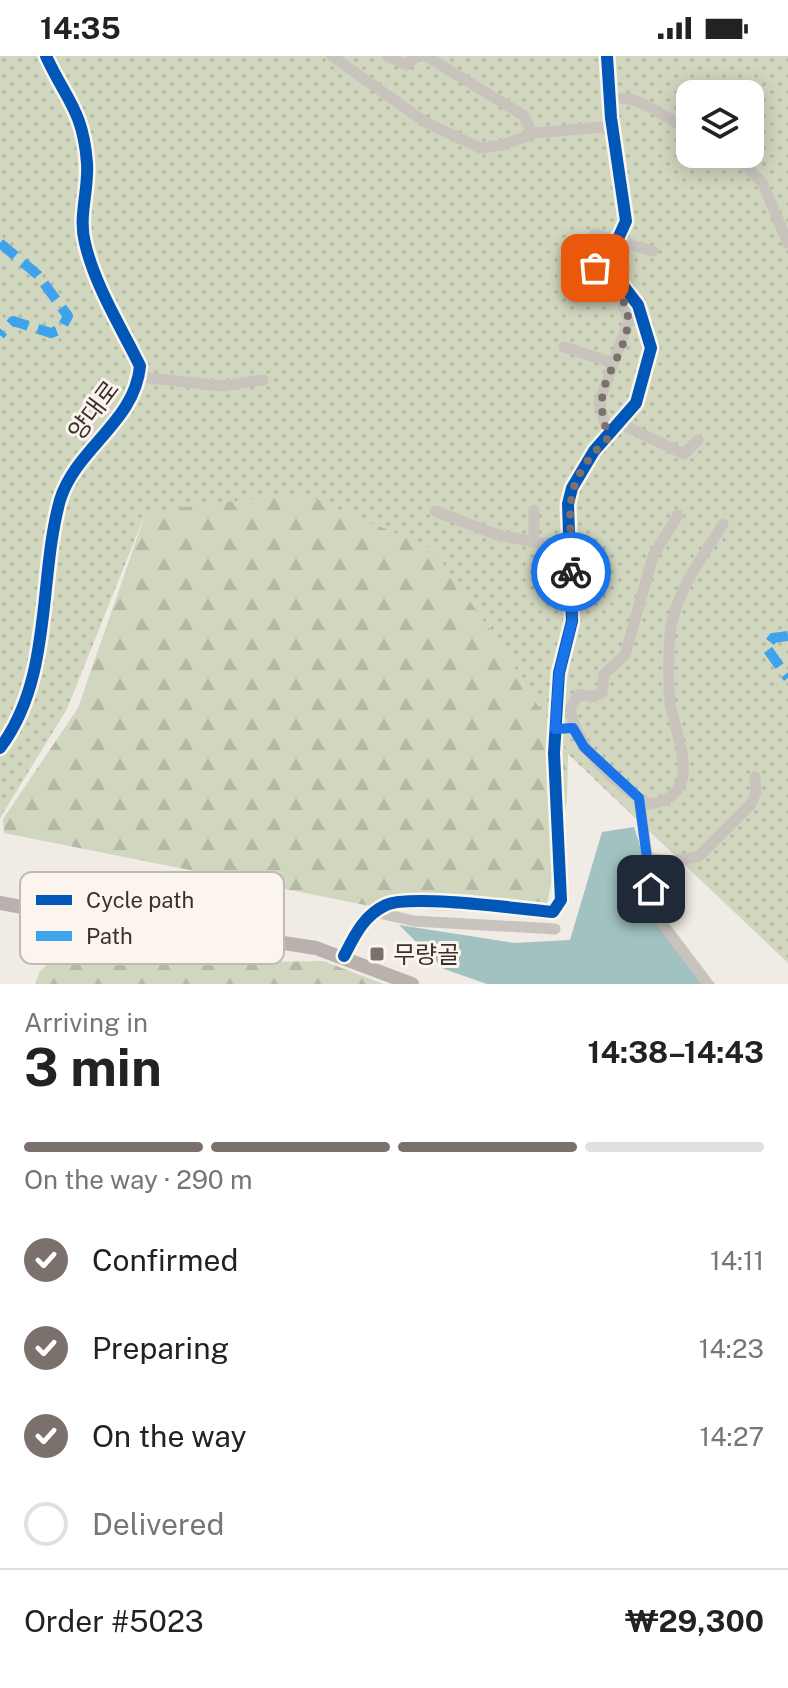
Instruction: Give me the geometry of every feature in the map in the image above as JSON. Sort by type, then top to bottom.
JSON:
[{"type":"main road","points":[[0,903],[20,907]]},
{"type":"main road","points":[[284,945],[344,956],[412,984]]},
{"type":"street","name":"양대로","points":[[0,748],[19,711],[36,660],[61,498],[76,467],[131,403],[140,366],[84,242],[82,211],[88,167],[78,111],[46,56]]},
{"type":"street","points":[[332,56],[407,111],[454,139],[480,148],[502,145],[533,134],[612,126]]},
{"type":"street","points":[[388,56],[406,65],[417,56]]},
{"type":"street","points":[[426,56],[523,115],[533,134]]},
{"type":"street","points":[[607,56],[612,126],[626,209],[626,221],[607,263],[608,270]]},
{"type":"street","points":[[610,100],[623,96],[636,98],[676,122]]},
{"type":"street","points":[[748,168],[762,182],[788,243]]},
{"type":"street","points":[[595,234],[653,251]]},
{"type":"street","points":[[344,956],[360,925],[389,904],[411,902],[553,912],[561,900],[561,856],[554,782],[559,673],[572,621],[568,504],[572,488],[594,451],[621,424],[636,403],[651,348],[638,305],[621,283],[608,270],[586,266],[569,249]]},
{"type":"street","points":[[609,437],[599,403],[629,320],[619,294],[621,283]]},
{"type":"street","points":[[564,347],[613,363]]},
{"type":"street","points":[[139,377],[223,386],[263,380]]},
{"type":"street","points":[[621,424],[684,454],[698,440]]},
{"type":"street","points":[[534,510],[534,542]]},
{"type":"street","points":[[435,511],[498,535],[571,549]]},
{"type":"street","points":[[678,515],[653,556],[625,655],[604,674],[598,696],[579,694],[573,698],[570,708],[573,728],[584,747],[649,804],[671,795],[684,775],[682,740],[671,705],[671,626],[691,576],[723,524]]},
{"type":"street","points":[[555,729],[573,728]]},
{"type":"street","points":[[646,858],[671,861],[698,857],[751,804],[756,792],[755,777]]},
{"type":"street","points":[[639,798],[655,914],[684,957],[708,984]]},
{"type":"street","points":[[375,912],[414,921],[555,929]]},
{"type":"green space","points":[[0,56],[788,56],[788,963],[568,754],[500,644],[432,554],[146,512],[67,709],[0,818]]},
{"type":"green space","points":[[301,493],[433,549],[500,644],[568,754],[567,800],[545,915],[380,908],[284,889],[284,872],[200,872],[4,833],[3,819],[78,708],[146,512]]},
{"type":"green space","points":[[323,961],[384,984],[35,984],[40,971],[48,964],[284,964]]},
{"type":"water","points":[[634,827],[668,933],[715,984],[487,984],[444,969],[399,925],[514,943],[570,940],[602,832]]},
{"type":"marked path","points":[[0,243],[38,275],[68,316],[61,329],[51,333],[13,321],[0,335]]},
{"type":"marked path","points":[[788,636],[773,638],[766,647],[788,678]]},
{"type":"cycle path","points":[[0,748],[17,721],[29,691],[42,628],[53,531],[60,500],[79,465],[128,403],[140,366],[89,259],[83,233],[87,163],[82,130],[46,56]]},
{"type":"cycle path","points":[[344,956],[366,920],[386,905],[418,901],[553,912],[561,900],[554,753],[559,673],[572,621],[568,504],[572,488],[594,451],[636,403],[651,348],[638,305],[621,283],[609,274],[607,263],[626,221],[611,118],[607,56]]},
{"type":"way so far","points":[[571,572],[568,504],[580,472],[594,451],[609,437],[599,403],[629,320],[619,294],[621,283],[608,270],[595,268]]},
{"type":"place","name":"무량골","points":[[377,954]]},
{"type":"route","points":[[571,572],[572,621],[559,673],[555,729],[573,728],[584,747],[639,798],[651,889]]}]
